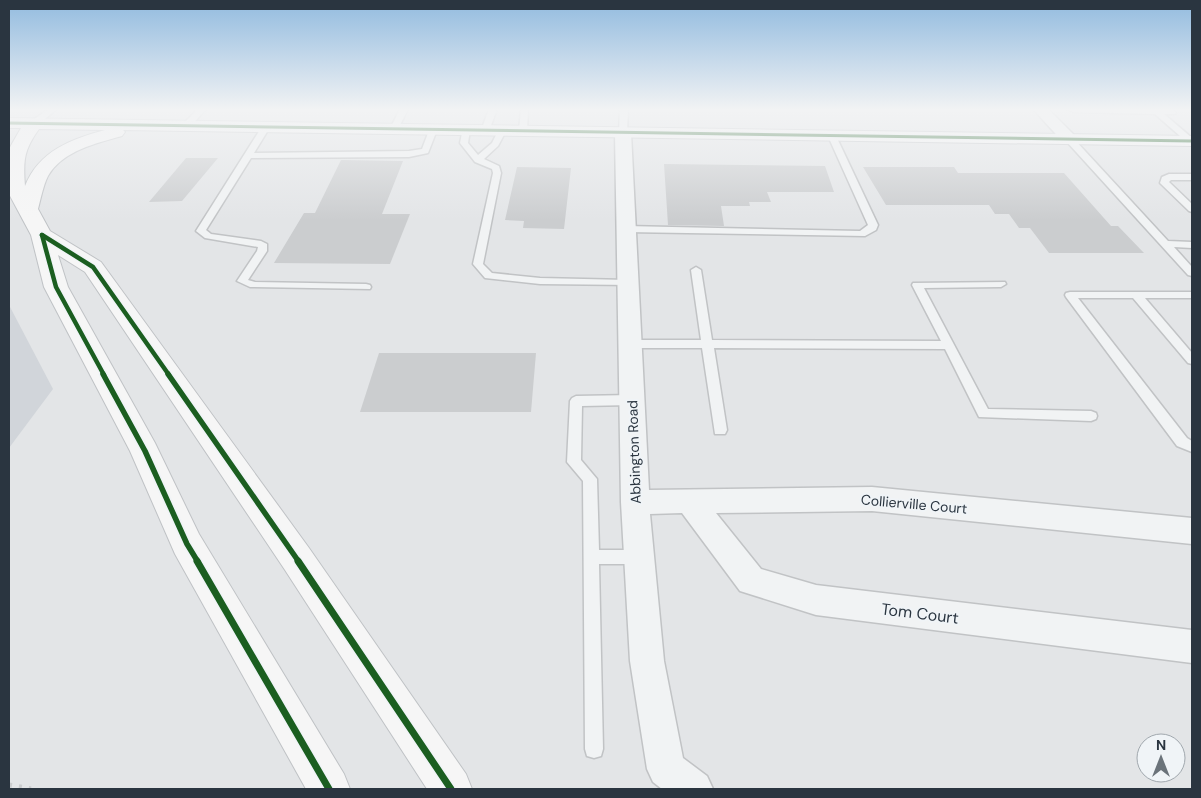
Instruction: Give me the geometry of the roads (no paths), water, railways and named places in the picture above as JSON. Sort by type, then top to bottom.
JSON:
[{"type":"main road","points":[[19,146],[14,159],[11,192],[28,209],[42,235],[56,287],[145,451],[187,544],[329,789]]},
{"type":"main road","points":[[28,209],[37,180],[49,162],[74,146]]},
{"type":"main road","points":[[42,235],[93,267],[296,559],[452,789]]},
{"type":"street","name":"Abbington Road","points":[[624,146],[635,502],[647,660],[680,779]]},
{"type":"street","points":[[11,192],[37,180]]},
{"type":"street","name":"Collierville Court","points":[[635,502],[872,499],[1192,531]]},
{"type":"street","name":"Tom Court","points":[[689,502],[751,581],[816,600],[1192,646]]},
{"type":"lane","points":[[254,146],[201,231],[208,236],[261,244],[263,246],[262,251],[242,281],[254,285],[366,287]]},
{"type":"lane","points":[[248,156],[409,154],[425,150],[427,146]]},
{"type":"lane","points":[[467,146],[478,160],[496,168],[497,173],[478,264],[490,276],[540,281],[628,283]]},
{"type":"lane","points":[[478,160],[493,146]]},
{"type":"lane","points":[[626,229],[862,234],[873,228],[873,225],[837,146]]},
{"type":"lane","points":[[1076,146],[1192,273]]},
{"type":"lane","points":[[1192,177],[1169,177],[1164,180],[1164,183],[1192,209]]},
{"type":"lane","points":[[1167,244],[1192,244]]},
{"type":"lane","points":[[696,270],[720,430]]},
{"type":"lane","points":[[1001,284],[918,285],[984,414],[1091,416]]},
{"type":"lane","points":[[1192,295],[1070,295],[1182,442],[1192,447]]},
{"type":"lane","points":[[1137,296],[1192,360]]},
{"type":"lane","points":[[630,344],[949,345]]},
{"type":"lane","points":[[594,749],[590,479],[574,462],[576,401],[632,400]]},
{"type":"lane","points":[[591,557],[639,557]]},
{"type":"railway","points":[[9,785],[31,789]]}]
